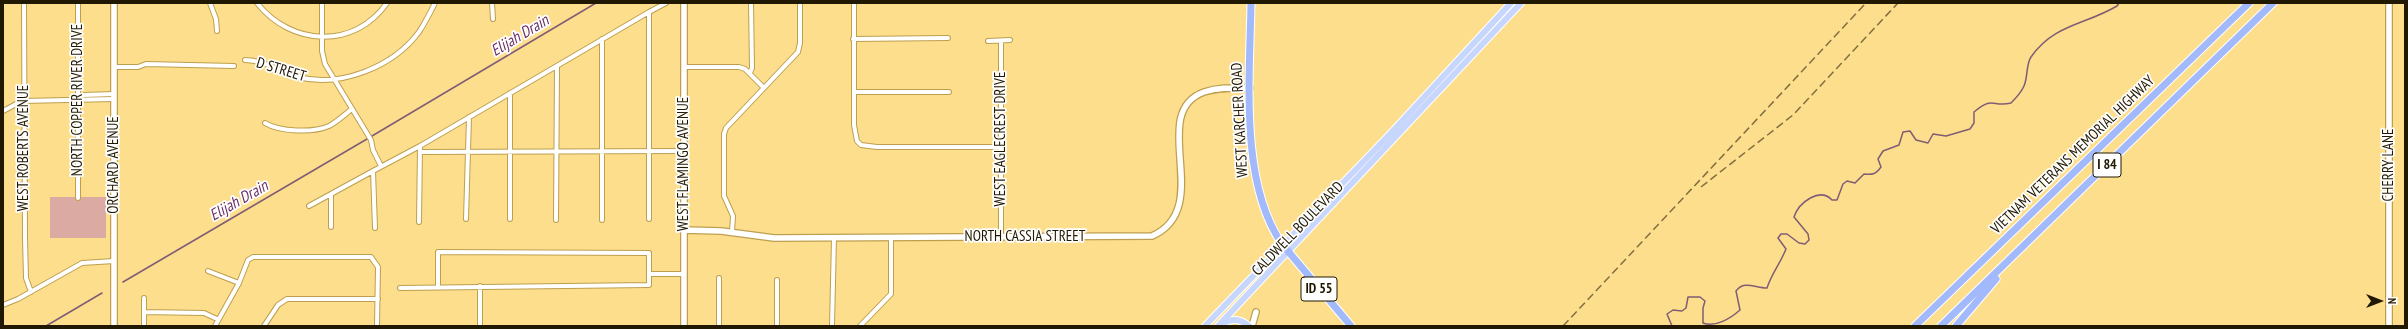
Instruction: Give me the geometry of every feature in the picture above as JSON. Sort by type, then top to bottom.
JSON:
[{"type":"highway","name":"WEST KARCHER ROAD","points":[[1251,3],[1250,88],[1253,160],[1258,191],[1266,217],[1282,244],[1288,251]]},
{"type":"highway","name":"VIETNAM VETERANS MEMORIAL HIGHWAY","points":[[1915,326],[2250,3]]},
{"type":"highway","name":"I 84","points":[[1941,326],[2273,3]]},
{"type":"highway","points":[[1956,326],[2020,250]]},
{"type":"highway","name":"ID 55","points":[[1288,251],[1351,326]]},
{"type":"highway","points":[[1910,326],[1940,302]]},
{"type":"main road","name":"CALDWELL BOULEVARD","points":[[1205,326],[1282,244],[1391,133],[1511,3]]},
{"type":"main road","name":"CALDWELL BOULEVARD","points":[[1218,325],[1397,136],[1520,3]]},
{"type":"main road","points":[[1218,325],[1231,319],[1240,320],[1251,326]]},
{"type":"street","name":"WEST ROBERTS AVENUE","points":[[24,3],[26,270],[31,292]]},
{"type":"street","name":"NORTH COPPER RIVER DRIVE","points":[[78,3],[78,198]]},
{"type":"street","name":"ORCHARD AVENUE","points":[[114,3],[114,326]]},
{"type":"street","points":[[210,3],[216,19],[217,31]]},
{"type":"street","points":[[257,3],[277,23],[291,31],[322,37],[336,36],[362,27],[373,19],[387,3]]},
{"type":"street","points":[[322,3],[323,58],[371,140],[373,150],[381,166]]},
{"type":"street","name":"D STREET","points":[[246,60],[254,60],[298,77],[311,79],[356,75],[388,60],[401,50],[421,29],[435,3]]},
{"type":"street","points":[[492,3],[492,19]]},
{"type":"street","points":[[309,206],[420,146],[666,3]]},
{"type":"street","name":"WEST FLAMINGO AVENUE","points":[[684,3],[684,326]]},
{"type":"street","points":[[750,73],[752,68],[751,3]]},
{"type":"street","points":[[732,232],[733,216],[724,196],[724,134],[729,123],[798,52],[800,43],[800,3]]},
{"type":"street","points":[[854,3],[854,125],[857,141],[861,145],[867,147],[1001,147]]},
{"type":"street","name":"CHERRY LANE","points":[[2389,3],[2389,326]]},
{"type":"street","points":[[649,12],[649,219]]},
{"type":"street","points":[[853,39],[948,38]]},
{"type":"street","points":[[602,39],[602,220]]},
{"type":"street","points":[[988,41],[1010,40]]},
{"type":"street","name":"WEST EAGLECREST DRIVE","points":[[1001,41],[1001,237]]},
{"type":"street","points":[[114,67],[138,67],[146,64],[234,66]]},
{"type":"street","points":[[556,220],[557,66]]},
{"type":"street","points":[[684,66],[739,67],[750,73],[763,87]]},
{"type":"street","name":"NORTH CASSIA STREET","points":[[684,230],[732,232],[774,238],[1143,237],[1159,233],[1172,223],[1179,207],[1179,127],[1184,109],[1193,98],[1204,92],[1219,88],[1250,88]]},
{"type":"street","points":[[854,92],[949,92]]},
{"type":"street","points":[[510,93],[510,219]]},
{"type":"street","points":[[3,111],[24,101],[77,98],[83,95],[114,96]]},
{"type":"street","points":[[265,123],[273,128],[322,128],[331,125],[352,109]]},
{"type":"street","points":[[466,219],[469,117]]},
{"type":"street","points":[[419,222],[420,146]]},
{"type":"street","points":[[420,152],[684,151]]},
{"type":"street","points":[[373,171],[375,228]]},
{"type":"street","points":[[331,194],[331,227]]},
{"type":"street","points":[[860,326],[891,294],[891,237]]},
{"type":"street","points":[[832,326],[834,238]]},
{"type":"street","points":[[400,288],[438,286],[649,285],[649,253],[438,252],[438,286]]},
{"type":"street","points":[[215,326],[217,319],[239,282],[248,260],[252,257],[371,257],[375,260],[378,266],[377,326]]},
{"type":"street","points":[[3,305],[31,292],[82,263],[114,261]]},
{"type":"street","points":[[208,271],[239,282]]},
{"type":"street","points":[[649,274],[684,274]]},
{"type":"street","points":[[719,278],[719,326]]},
{"type":"street","points":[[776,280],[777,326]]},
{"type":"street","points":[[480,286],[480,326]]},
{"type":"street","points":[[144,298],[144,326]]},
{"type":"street","points":[[264,326],[278,305],[287,299],[378,299]]},
{"type":"street","points":[[144,312],[204,313],[217,319]]},
{"type":"street","points":[[1251,326],[1256,312]]},
{"type":"shaded area","points":[[50,197],[106,197],[106,238],[50,238]]},
{"type":"waterway","name":"Elijah Drain","points":[[372,136],[596,3]]},
{"type":"waterway","points":[[1672,326],[1667,314],[1673,310],[1682,311],[1686,308],[1688,297],[1700,297],[1705,301],[1703,308],[1703,323],[1718,323],[1732,316],[1740,310],[1736,291],[1739,288],[1746,285],[1767,288],[1786,249],[1778,238],[1781,234],[1787,234],[1799,243],[1805,244],[1809,240],[1808,234],[1794,217],[1800,206],[1810,198],[1822,195],[1827,196],[1832,200],[1837,200],[1843,184],[1847,181],[1855,183],[1864,174],[1876,173],[1881,167],[1878,159],[1883,151],[1899,145],[1903,132],[1910,131],[1916,140],[1928,143],[1933,134],[1946,136],[1970,129],[1974,123],[1974,112],[1986,104],[2011,103],[2024,86],[2029,60],[2040,46],[2060,31],[2105,12],[2117,6],[2119,3]]},
{"type":"waterway","name":"Elijah Drain","points":[[123,282],[367,139]]},
{"type":"waterway","name":"Elijah Drain","points":[[46,326],[102,293]]},
{"type":"railway","points":[[1563,326],[1866,3]]},
{"type":"railway","points":[[1701,187],[1793,115],[1898,3]]}]
